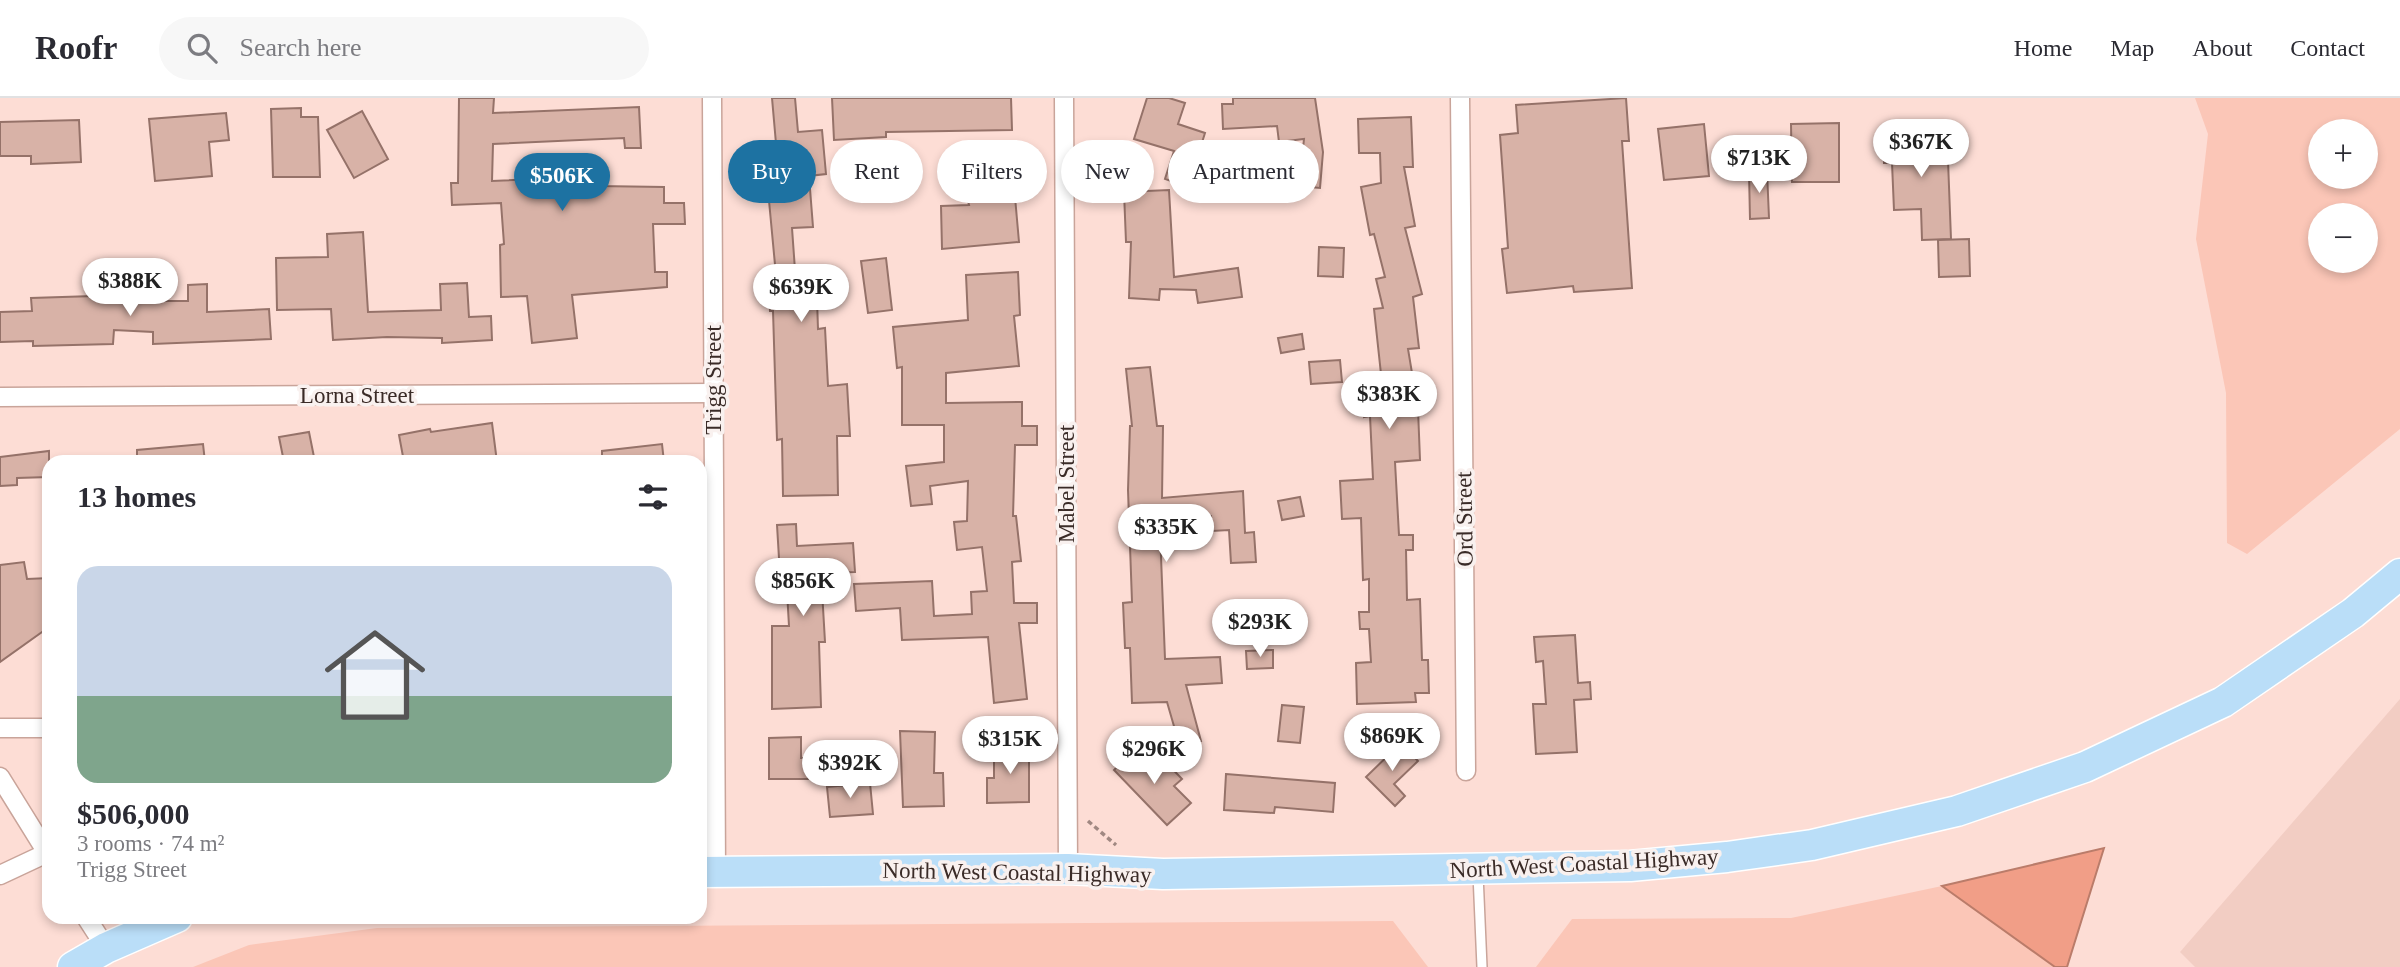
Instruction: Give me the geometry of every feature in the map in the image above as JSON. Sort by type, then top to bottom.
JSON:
[{"type":"highway","name":"North West Coastal Highway","points":[[708,872],[1068,869],[1163,874],[1630,866],[1727,857],[1812,845],[1957,811],[2085,767],[2223,702],[2353,613],[2400,574]]},
{"type":"highway","points":[[2353,613],[2400,588]]},
{"type":"highway","points":[[73,967],[106,948],[161,924]]},
{"type":"street","name":"Trigg Street","points":[[708,872],[713,393],[712,98]]},
{"type":"street","name":"Mabel Street","points":[[1064,98],[1068,869]]},
{"type":"street","name":"Ord Street","points":[[1460,98],[1466,771]]},
{"type":"street","name":"Lorna Street","points":[[0,397],[713,393]]},
{"type":"street","points":[[0,728],[42,728]]},
{"type":"street","points":[[0,778],[42,845]]},
{"type":"street","points":[[0,875],[42,858]]},
{"type":"street","points":[[91,924],[106,948]]},
{"type":"lane","points":[[1477,869],[1482,967]]},
{"type":"shaded area","points":[[2195,98],[2400,98],[2400,429],[2247,554],[2227,543],[2226,393],[2196,239],[2208,134]]},
{"type":"shaded area","points":[[2400,699],[2400,967],[2195,967],[2180,952]]},
{"type":"shaded area","points":[[2104,848],[2067,967],[2055,967],[1942,886]]},
{"type":"shaded area","points":[[1942,886],[2055,967],[1536,967],[1572,919],[1791,918]]},
{"type":"shaded area","points":[[1393,921],[1428,967],[193,967],[249,945],[377,928]]},
{"type":"building","points":[[459,98],[494,98],[493,113],[639,107],[641,148],[625,148],[624,138],[493,144],[492,181],[597,176],[598,186],[664,187],[664,203],[684,203],[685,224],[653,224],[655,272],[667,272],[667,287],[572,295],[577,338],[532,343],[527,296],[501,297],[500,245],[504,244],[501,203],[452,205],[451,183],[458,183]]},
{"type":"building","points":[[772,98],[795,98],[798,132],[822,130],[826,174],[816,175],[816,140],[776,140]]},
{"type":"building","points":[[832,98],[1011,98],[1012,130],[886,132],[886,137],[834,140]]},
{"type":"building","points":[[1147,98],[1169,98],[1185,103],[1178,124],[1205,133],[1203,140],[1168,140],[1168,149],[1154,145],[1154,140],[1134,139]]},
{"type":"building","points":[[1233,98],[1315,98],[1323,152],[1320,188],[1319,140],[1279,140],[1277,126],[1223,129],[1222,104],[1233,104]]},
{"type":"building","points":[[1626,98],[1629,141],[1622,141],[1632,288],[1574,292],[1573,286],[1507,293],[1502,249],[1508,248],[1500,135],[1518,133],[1516,105]]},
{"type":"building","points":[[301,108],[301,117],[318,117],[320,177],[273,177],[271,109]]},
{"type":"building","points":[[362,111],[388,159],[354,178],[327,130]]},
{"type":"building","points":[[226,113],[229,140],[209,142],[212,176],[155,181],[149,119]]},
{"type":"building","points":[[1411,117],[1413,167],[1404,167],[1415,226],[1405,228],[1422,294],[1413,297],[1419,348],[1408,349],[1418,409],[1420,460],[1395,462],[1399,535],[1413,535],[1413,550],[1406,550],[1407,600],[1420,599],[1422,660],[1428,660],[1429,693],[1415,693],[1416,702],[1357,704],[1356,663],[1371,662],[1369,629],[1360,629],[1359,612],[1369,612],[1369,579],[1363,580],[1361,518],[1342,519],[1340,481],[1373,479],[1370,416],[1364,417],[1358,378],[1381,374],[1374,309],[1383,308],[1376,279],[1385,277],[1374,234],[1370,235],[1361,187],[1381,183],[1380,153],[1359,153],[1358,119]]},
{"type":"building","points":[[79,120],[81,162],[31,164],[31,156],[0,156],[0,122]]},
{"type":"building","points":[[1839,123],[1839,182],[1792,182],[1791,124]]},
{"type":"building","points":[[1704,124],[1709,176],[1664,180],[1658,129]]},
{"type":"building","points":[[1904,131],[1905,135],[1947,134],[1951,239],[1922,240],[1921,209],[1894,210],[1892,163],[1884,163],[1883,132]]},
{"type":"building","points":[[1767,171],[1769,218],[1750,219],[1749,172]]},
{"type":"building","points":[[1168,190],[1174,277],[1238,268],[1242,297],[1198,303],[1196,290],[1160,289],[1159,300],[1129,298],[1131,242],[1126,242],[1124,203],[1154,203],[1154,191]]},
{"type":"building","points":[[769,203],[811,203],[813,227],[792,228],[795,270],[816,269],[818,329],[825,328],[828,386],[847,384],[850,436],[837,436],[838,495],[783,496],[782,439],[777,440],[773,311],[770,311],[769,287],[777,286]]},
{"type":"building","points":[[1016,203],[1019,242],[942,249],[941,206]]},
{"type":"building","points":[[363,232],[368,312],[441,310],[440,284],[467,283],[469,317],[491,316],[492,340],[442,343],[442,338],[387,337],[333,340],[331,309],[277,310],[276,258],[328,257],[327,234]]},
{"type":"building","points":[[1969,239],[1970,276],[1939,277],[1938,240]]},
{"type":"building","points":[[1319,247],[1344,248],[1343,277],[1318,276]]},
{"type":"building","points":[[886,258],[892,310],[868,313],[861,261]]},
{"type":"building","points":[[141,267],[139,301],[188,301],[188,285],[207,284],[207,312],[269,309],[271,339],[153,344],[153,332],[114,330],[113,344],[33,346],[33,341],[0,342],[0,312],[32,311],[31,298],[94,296],[95,282],[119,281],[118,268]]},
{"type":"building","points":[[1018,272],[1020,315],[1014,316],[1019,366],[946,373],[946,403],[1022,402],[1022,426],[1037,426],[1037,445],[1015,445],[1013,516],[1016,516],[1021,561],[1012,562],[1014,603],[1037,603],[1037,623],[1019,623],[1027,699],[994,703],[988,637],[902,640],[900,608],[856,611],[854,584],[932,581],[934,616],[972,614],[971,592],[987,591],[982,547],[957,550],[954,522],[967,521],[968,481],[930,486],[932,504],[911,506],[906,466],[944,462],[944,425],[902,425],[902,367],[897,368],[893,327],[968,320],[966,275]]},
{"type":"building","points":[[1302,334],[1304,349],[1281,353],[1278,338]]},
{"type":"building","points":[[1340,360],[1342,382],[1311,384],[1309,362]]},
{"type":"building","points":[[1150,367],[1157,426],[1163,426],[1162,498],[1243,491],[1245,533],[1254,532],[1256,562],[1231,563],[1229,530],[1212,531],[1211,516],[1168,519],[1169,530],[1160,531],[1165,659],[1220,657],[1222,683],[1186,685],[1201,741],[1180,747],[1167,702],[1132,703],[1130,648],[1125,648],[1123,603],[1132,602],[1128,490],[1132,426],[1126,369]]},
{"type":"building","points":[[492,423],[496,455],[403,455],[399,435],[430,429],[431,432]]},
{"type":"building","points":[[309,432],[314,455],[283,455],[279,437]]},
{"type":"building","points":[[203,444],[204,455],[137,455],[137,450]]},
{"type":"building","points":[[662,444],[663,455],[602,455],[602,451]]},
{"type":"building","points":[[49,451],[49,455],[42,455],[42,477],[17,478],[17,485],[0,486],[0,457]]},
{"type":"building","points":[[1300,497],[1304,516],[1282,520],[1278,501]]},
{"type":"building","points":[[796,524],[797,546],[853,543],[855,572],[821,573],[825,642],[819,642],[821,707],[772,709],[772,626],[789,626],[786,574],[780,575],[777,525]]},
{"type":"building","points":[[24,562],[27,579],[42,578],[42,632],[0,662],[0,565]]},
{"type":"building","points":[[1575,635],[1578,683],[1590,682],[1591,699],[1574,700],[1577,752],[1536,754],[1533,704],[1546,704],[1543,661],[1536,662],[1534,637]]},
{"type":"building","points":[[1273,650],[1273,668],[1247,669],[1246,651]]},
{"type":"building","points":[[1282,705],[1304,707],[1300,743],[1278,741]]},
{"type":"building","points":[[900,731],[935,732],[934,773],[943,773],[944,806],[903,807]]},
{"type":"building","points":[[801,737],[801,758],[816,758],[816,779],[769,779],[769,738]]},
{"type":"building","points":[[1401,743],[1418,761],[1394,784],[1405,796],[1395,806],[1366,777]]},
{"type":"building","points":[[1029,746],[1029,802],[987,803],[987,778],[994,778],[994,747]]},
{"type":"building","points":[[1136,749],[1154,768],[1163,759],[1182,779],[1174,786],[1191,803],[1167,825],[1114,770]]},
{"type":"building","points":[[1226,774],[1335,783],[1333,812],[1275,807],[1274,813],[1224,810]]},
{"type":"building","points":[[870,783],[873,814],[830,817],[827,787]]}]
